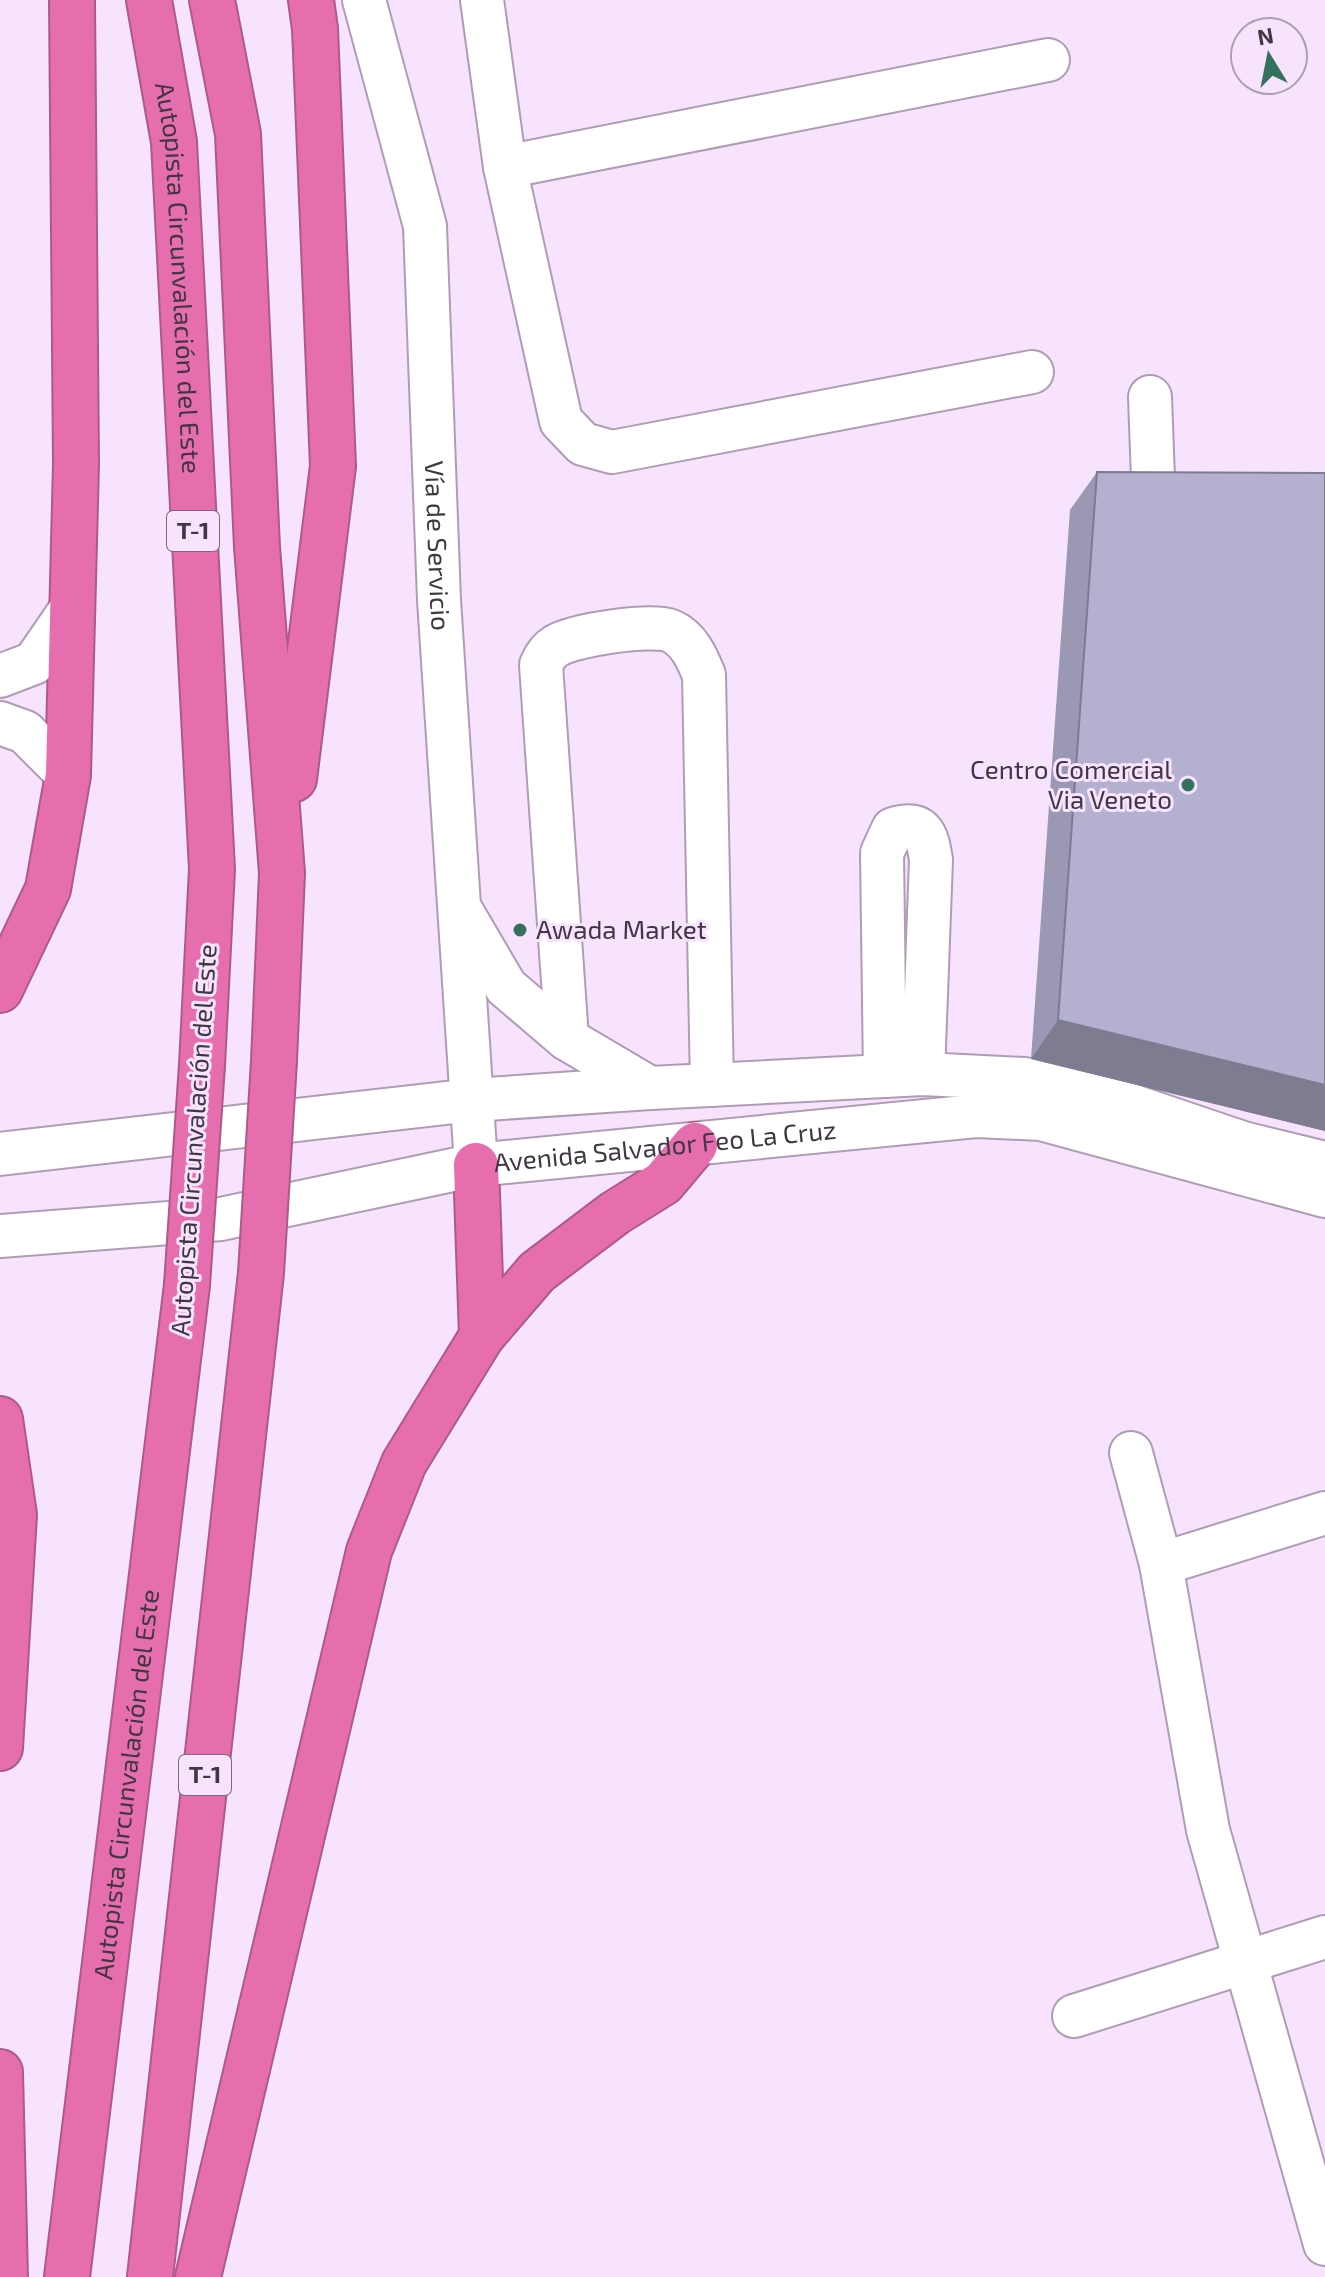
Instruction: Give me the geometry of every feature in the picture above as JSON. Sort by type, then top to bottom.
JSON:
[{"type":"highway","points":[[0,990],[48,889],[68,775],[76,464],[72,0]]},
{"type":"highway","name":"Autopista Circunvalación del Este","points":[[67,2277],[187,1285],[212,869],[174,142],[149,0]]},
{"type":"highway","name":"T-1","points":[[150,2277],[261,1273],[282,873],[257,547],[238,134],[212,0]]},
{"type":"highway","points":[[282,873],[333,466],[315,29],[311,0]]},
{"type":"highway","points":[[198,2277],[369,1551],[404,1463],[482,1336],[537,1272],[615,1213],[663,1183],[695,1145]]},
{"type":"highway","points":[[476,1165],[482,1336]]},
{"type":"highway","points":[[0,1422],[14,1515],[0,1748]]},
{"type":"highway","points":[[0,2072],[5,2277]]},
{"type":"street","name":"Vía de Servicio","points":[[364,0],[425,226],[439,600],[476,1165]]},
{"type":"street","points":[[482,0],[505,167],[561,421],[583,444],[612,452],[1032,372]]},
{"type":"street","points":[[505,167],[1048,60]]},
{"type":"street","points":[[1150,397],[1153,479],[1161,493],[1171,505],[1231,506]]},
{"type":"street","points":[[0,676],[34,663],[73,606]]},
{"type":"street","points":[[567,1039],[541,665],[555,647],[574,639],[653,627],[671,631],[695,653],[704,675],[712,1085]]},
{"type":"street","points":[[0,723],[25,732],[68,775]]},
{"type":"street","points":[[457,904],[506,987],[567,1039],[650,1088]]},
{"type":"street","name":"Avenida Salvador Feo La Cruz","points":[[0,1154],[472,1100],[904,1075],[1024,1079],[1083,1089],[1243,1143],[1325,1163]]},
{"type":"street","name":"Avenida Salvador Feo La Cruz","points":[[0,1236],[221,1219],[476,1165],[976,1116],[1041,1119],[1325,1196]]},
{"type":"street","points":[[1131,1453],[1161,1564],[1208,1830],[1325,2244]]},
{"type":"street","points":[[1161,1564],[1325,1513]]},
{"type":"street","points":[[1074,2016],[1325,1937]]},
{"type":"building","name":"Centro Comercial Via Veneto","points":[[1097,472],[1325,473],[1325,1085],[1058,1020]]},
{"type":"place","name":"Centro Comercial Via Veneto","points":[[1188,785]]},
{"type":"place","name":"Awada Market","points":[[520,930]]}]
